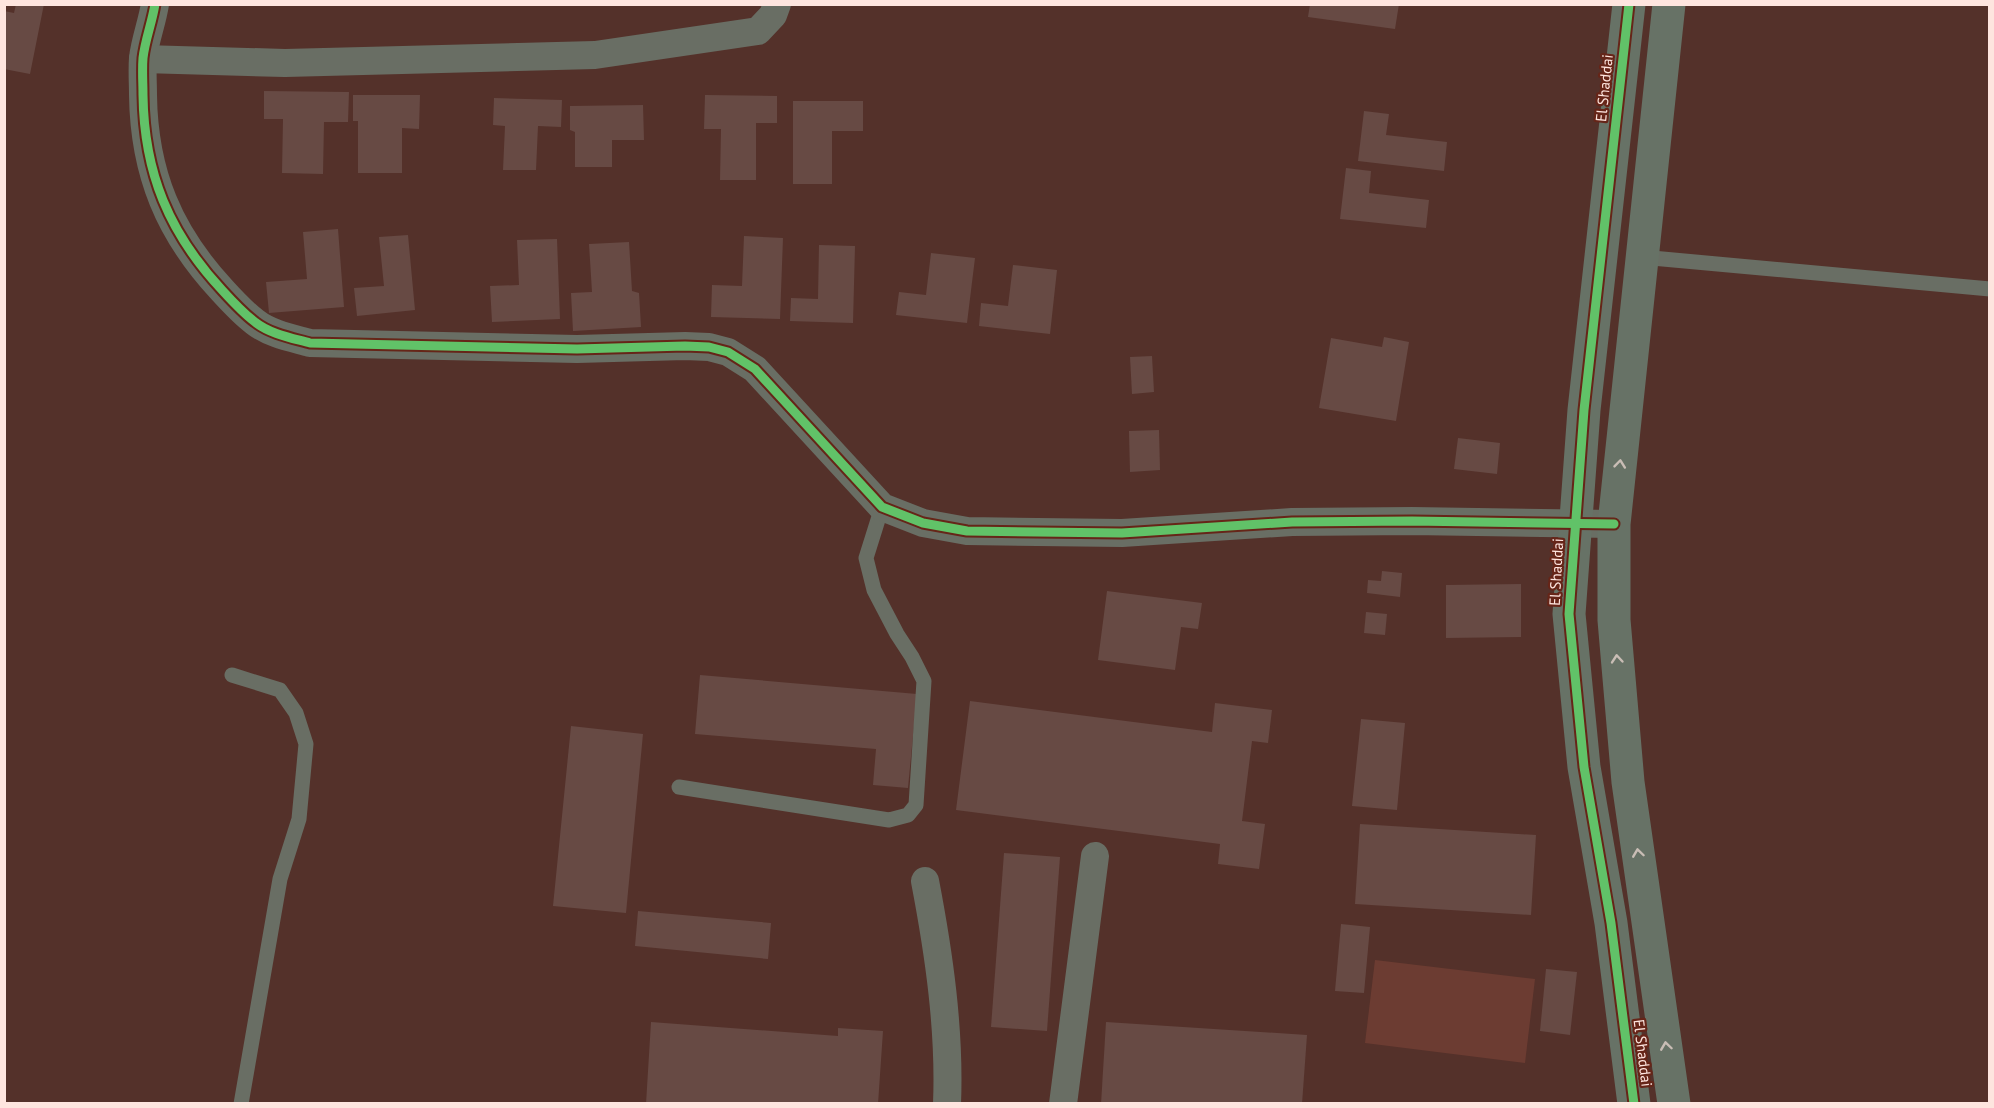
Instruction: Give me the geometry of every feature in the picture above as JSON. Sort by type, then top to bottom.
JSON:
[{"type":"street","points":[[155,4],[143,59],[143,110],[148,153],[160,195],[179,235],[208,275],[256,323],[280,334],[310,343],[577,349],[693,346],[728,352],[755,369],[882,507],[923,523],[979,531],[1122,533],[1303,521],[1614,524]]},
{"type":"street","points":[[143,59],[285,63],[595,55],[758,31],[773,15],[777,4]]},
{"type":"street","name":"El Shaddai","points":[[1629,4],[1585,398],[1569,614],[1584,767],[1611,923],[1634,1104]]},
{"type":"street","points":[[1668,4],[1614,524],[1614,620],[1628,782],[1674,1104]]},
{"type":"street","points":[[1063,1104],[1095,856]]},
{"type":"street","points":[[925,881],[939,950],[947,1104]]},
{"type":"lane","points":[[1641,257],[1989,289]]},
{"type":"lane","points":[[679,787],[889,820],[908,815],[916,805],[924,681],[874,590],[866,558],[882,507]]},
{"type":"lane","points":[[232,675],[280,690],[296,713],[306,744],[298,819],[280,879],[241,1104]]},
{"type":"shaded area","points":[[1375,960],[1535,979],[1525,1063],[1365,1043]]},
{"type":"building","points":[[16,4],[44,4],[30,74],[4,69],[4,11],[14,13]]},
{"type":"building","points":[[1310,4],[1399,4],[1395,29],[1308,17]]},
{"type":"building","points":[[264,91],[349,92],[348,122],[324,122],[323,174],[282,173],[283,119],[264,119]]},
{"type":"building","points":[[353,95],[420,95],[419,129],[402,128],[402,173],[358,173],[358,121],[353,121]]},
{"type":"building","points":[[705,95],[777,96],[777,123],[756,123],[756,180],[720,180],[721,129],[704,129]]},
{"type":"building","points":[[494,98],[562,100],[561,127],[538,126],[536,170],[503,170],[505,126],[493,125]]},
{"type":"building","points":[[793,101],[863,101],[863,131],[832,131],[832,184],[793,184]]},
{"type":"building","points":[[643,105],[644,140],[612,140],[612,167],[575,167],[575,132],[570,130],[570,106]]},
{"type":"building","points":[[1364,111],[1389,114],[1386,135],[1447,142],[1444,171],[1358,161]]},
{"type":"building","points":[[1346,168],[1371,171],[1369,193],[1429,200],[1426,228],[1340,219]]},
{"type":"building","points":[[338,229],[344,307],[269,313],[266,282],[307,279],[303,232]]},
{"type":"building","points":[[408,235],[415,310],[357,316],[354,288],[384,286],[379,237]]},
{"type":"building","points":[[744,236],[783,238],[780,319],[711,317],[712,285],[742,286]]},
{"type":"building","points":[[557,239],[560,319],[492,322],[490,286],[519,285],[517,240]]},
{"type":"building","points":[[629,242],[632,291],[639,293],[641,327],[573,331],[571,293],[592,292],[589,244]]},
{"type":"building","points":[[819,245],[855,246],[853,323],[790,321],[791,298],[818,299]]},
{"type":"building","points":[[931,253],[975,258],[967,323],[896,315],[899,292],[926,295]]},
{"type":"building","points":[[1013,265],[1057,270],[1050,334],[979,326],[981,303],[1008,306]]},
{"type":"building","points":[[1384,337],[1409,342],[1396,421],[1319,408],[1331,338],[1382,347]]},
{"type":"building","points":[[1152,356],[1154,392],[1132,394],[1130,357]]},
{"type":"building","points":[[1159,430],[1160,470],[1130,472],[1129,431]]},
{"type":"building","points":[[1458,438],[1500,443],[1497,474],[1454,469]]},
{"type":"building","points":[[1382,571],[1402,573],[1400,597],[1367,593],[1368,580],[1381,581]]},
{"type":"building","points":[[1521,584],[1521,637],[1446,638],[1446,585]]},
{"type":"building","points":[[1107,591],[1202,603],[1198,629],[1181,627],[1175,670],[1098,660]]},
{"type":"building","points":[[1366,612],[1387,614],[1385,635],[1364,633]]},
{"type":"building","points":[[700,675],[917,694],[908,788],[873,785],[876,749],[695,734]]},
{"type":"building","points":[[970,701],[1212,732],[1215,703],[1272,710],[1268,743],[1252,741],[1242,821],[1265,824],[1259,869],[1218,864],[1220,844],[956,810]]},
{"type":"building","points":[[1361,719],[1405,723],[1397,810],[1352,806]]},
{"type":"building","points":[[571,726],[643,734],[626,913],[553,906]]},
{"type":"building","points":[[1360,824],[1536,835],[1531,915],[1355,904]]},
{"type":"building","points":[[1004,853],[1060,857],[1047,1031],[991,1027]]},
{"type":"building","points":[[638,911],[771,923],[768,959],[635,946]]},
{"type":"building","points":[[1341,924],[1370,927],[1364,993],[1335,991]]},
{"type":"building","points":[[1546,969],[1577,972],[1570,1035],[1540,1031]]},
{"type":"building","points":[[651,1022],[838,1036],[838,1028],[883,1031],[878,1104],[646,1104]]},
{"type":"building","points":[[1106,1022],[1307,1035],[1302,1104],[1101,1104]]},
{"type":"cycle path","points":[[155,4],[143,58],[145,123],[154,176],[174,224],[203,268],[246,315],[274,333],[310,343],[577,349],[685,346],[709,347],[728,352],[755,369],[882,507],[923,523],[967,531],[1122,533],[1292,522],[1614,524]]},
{"type":"cycle path","points":[[1629,4],[1584,410],[1569,614],[1584,767],[1611,923],[1634,1104]]}]
